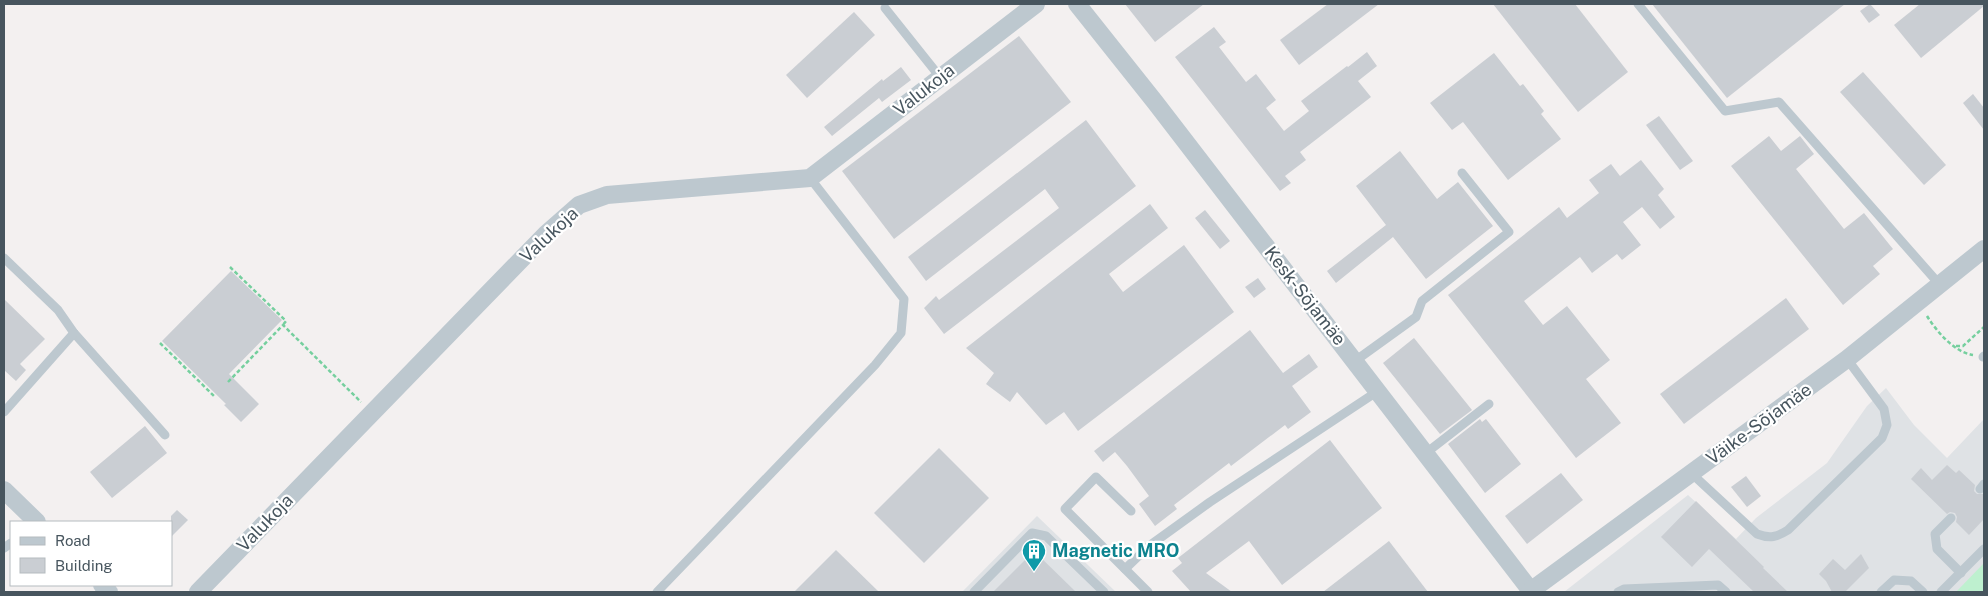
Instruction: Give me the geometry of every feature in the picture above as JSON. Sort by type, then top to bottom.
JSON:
[{"type":"street","name":"Valukoja","points":[[198,592],[546,234],[580,205],[607,195],[810,178],[1036,4]]},
{"type":"street","name":"Kesk-Sõjamäe","points":[[1077,4],[1426,453],[1530,592]]},
{"type":"street","name":"Väike-Sõjamäe","points":[[1530,592],[1847,359],[1984,249]]},
{"type":"street","points":[[4,490],[36,521]]},
{"type":"lane","points":[[1638,4],[1725,111],[1779,102],[1940,285]]},
{"type":"lane","points":[[886,8],[940,78]]},
{"type":"lane","points":[[1355,361],[1416,317],[1422,301],[1509,232],[1462,173]]},
{"type":"lane","points":[[657,592],[875,365],[900,333],[904,299],[810,178]]},
{"type":"lane","points":[[4,258],[58,310],[74,333],[165,435]]},
{"type":"lane","points":[[4,412],[74,333]]},
{"type":"lane","points":[[1692,473],[1757,534],[1766,537],[1777,537],[1788,530],[1882,438],[1887,425],[1884,409],[1847,359]]},
{"type":"lane","points":[[1125,569],[1148,546],[1210,502],[1378,391]]},
{"type":"lane","points":[[1426,453],[1489,404]]},
{"type":"lane","points":[[1131,511],[1096,477],[1065,509],[1148,592]]},
{"type":"lane","points":[[1951,518],[1935,534],[1937,549],[1961,572]]},
{"type":"lane","points":[[974,592],[1032,533],[1046,536],[1104,592]]},
{"type":"lane","points":[[1941,592],[1984,549]]},
{"type":"lane","points":[[1881,592],[1894,580],[1911,581],[1923,592]]},
{"type":"lane","points":[[1618,592],[1624,589],[1718,585],[1726,592]]},
{"type":"path","points":[[228,382],[286,321],[230,267]]},
{"type":"path","points":[[1918,302],[1932,325],[1954,346],[1968,354],[1984,357]]},
{"type":"path","points":[[283,325],[365,406]]},
{"type":"path","points":[[1954,346],[1963,346],[1984,327]]},
{"type":"path","points":[[160,343],[214,396]]},
{"type":"shaded area","points":[[1886,388],[1914,425],[1947,458],[1984,419],[1984,592],[1564,592],[1688,495],[1736,539],[1756,518],[1827,463],[1867,406]]},
{"type":"shaded area","points":[[1037,516],[1116,592],[962,592]]},
{"type":"green space","points":[[1984,563],[1984,592],[1956,592]]},
{"type":"building","points":[[1125,4],[1204,4],[1155,42]]},
{"type":"building","points":[[1328,4],[1379,4],[1299,65],[1280,40]]},
{"type":"building","points":[[1493,4],[1575,4],[1628,72],[1578,112]]},
{"type":"building","points":[[1652,4],[1845,4],[1727,98]]},
{"type":"building","points":[[1870,4],[1880,15],[1869,23],[1860,11]]},
{"type":"building","points":[[1920,4],[1984,4],[1984,6],[1921,58],[1894,25]]},
{"type":"building","points":[[854,12],[875,35],[807,98],[786,75]]},
{"type":"building","points":[[1214,27],[1226,42],[1219,47],[1246,82],[1256,74],[1276,100],[1266,108],[1284,131],[1309,111],[1301,101],[1367,52],[1377,66],[1358,81],[1371,97],[1300,152],[1306,160],[1285,176],[1291,183],[1280,191],[1175,57]]},
{"type":"building","points":[[1019,36],[1071,102],[894,239],[842,171]]},
{"type":"building","points":[[1494,53],[1520,86],[1523,84],[1544,111],[1541,114],[1561,139],[1508,180],[1463,122],[1452,130],[1430,103]]},
{"type":"building","points":[[901,67],[911,80],[882,102],[879,98],[832,136],[824,127],[882,79],[883,81]]},
{"type":"building","points":[[1863,72],[1946,165],[1924,185],[1840,92]]},
{"type":"building","points":[[1973,94],[1984,108],[1984,130],[1963,103]]},
{"type":"building","points":[[1659,116],[1693,161],[1680,170],[1646,125]]},
{"type":"building","points":[[1086,120],[1136,186],[944,334],[924,308],[936,296],[939,300],[1059,208],[1045,189],[926,281],[908,257]]},
{"type":"building","points":[[1769,136],[1781,151],[1800,136],[1814,154],[1796,169],[1844,229],[1864,213],[1893,249],[1873,266],[1880,274],[1843,305],[1731,166]]},
{"type":"building","points":[[1400,151],[1437,199],[1458,182],[1493,226],[1426,279],[1393,237],[1336,283],[1327,271],[1386,225],[1356,186]]},
{"type":"building","points":[[1641,160],[1664,189],[1658,195],[1675,217],[1660,229],[1642,207],[1623,222],[1641,245],[1622,260],[1617,254],[1592,273],[1580,257],[1524,301],[1543,325],[1567,306],[1610,360],[1586,379],[1621,423],[1576,458],[1448,295],[1559,207],[1567,218],[1599,193],[1589,180],[1611,164],[1620,176]]},
{"type":"building","points":[[1150,204],[1168,228],[1109,274],[1123,292],[1184,245],[1234,312],[1078,431],[1064,412],[1046,425],[1017,392],[1010,402],[986,384],[994,373],[966,348]]},
{"type":"building","points":[[1205,210],[1230,241],[1220,249],[1195,218]]},
{"type":"building","points":[[231,271],[282,320],[229,374],[259,404],[241,422],[224,405],[226,404],[162,341]]},
{"type":"building","points":[[1258,278],[1266,289],[1254,298],[1245,287]]},
{"type":"building","points":[[1786,298],[1809,329],[1684,424],[1660,394]]},
{"type":"building","points":[[4,299],[45,339],[20,364],[26,370],[16,381],[4,370]]},
{"type":"building","points":[[1250,330],[1283,373],[1309,354],[1318,367],[1292,386],[1311,412],[1288,429],[1285,425],[1231,466],[1229,463],[1174,505],[1177,509],[1155,526],[1139,504],[1149,496],[1127,466],[1115,452],[1103,462],[1094,451]]},
{"type":"building","points":[[1414,338],[1472,410],[1440,434],[1383,363]]},
{"type":"building","points":[[1480,419],[1482,422],[1486,419],[1521,464],[1485,493],[1448,444]]},
{"type":"building","points":[[145,426],[167,453],[112,498],[90,472]]},
{"type":"building","points":[[1330,440],[1382,508],[1282,585],[1249,541],[1206,573],[1232,592],[1191,592],[1172,571],[1182,563],[1178,558]]},
{"type":"building","points":[[939,448],[989,498],[924,563],[874,513]]},
{"type":"building","points":[[1947,465],[1956,473],[1959,470],[1975,485],[1974,491],[1977,494],[1984,494],[1984,519],[1969,535],[1956,522],[1957,517],[1955,513],[1950,512],[1947,514],[1911,479],[1921,468],[1932,480]]},
{"type":"building","points":[[1561,473],[1583,500],[1527,544],[1505,516]]},
{"type":"building","points":[[1746,476],[1761,496],[1747,507],[1731,487]]},
{"type":"building","points":[[1696,501],[1788,592],[1754,592],[1709,549],[1692,567],[1661,537]]},
{"type":"building","points":[[177,510],[188,520],[172,536],[172,521],[171,516]]},
{"type":"building","points":[[1389,541],[1428,592],[1323,592]]},
{"type":"building","points":[[836,550],[879,592],[794,592]]},
{"type":"building","name":"Magnetic MRO","points":[[1034,551],[1076,592],[993,592]]},
{"type":"building","points":[[1861,554],[1869,568],[1845,592],[1832,592],[1826,581],[1819,574],[1833,559],[1845,570]]},
{"type":"place","name":"Magnetic MRO","points":[[1034,572]]}]
